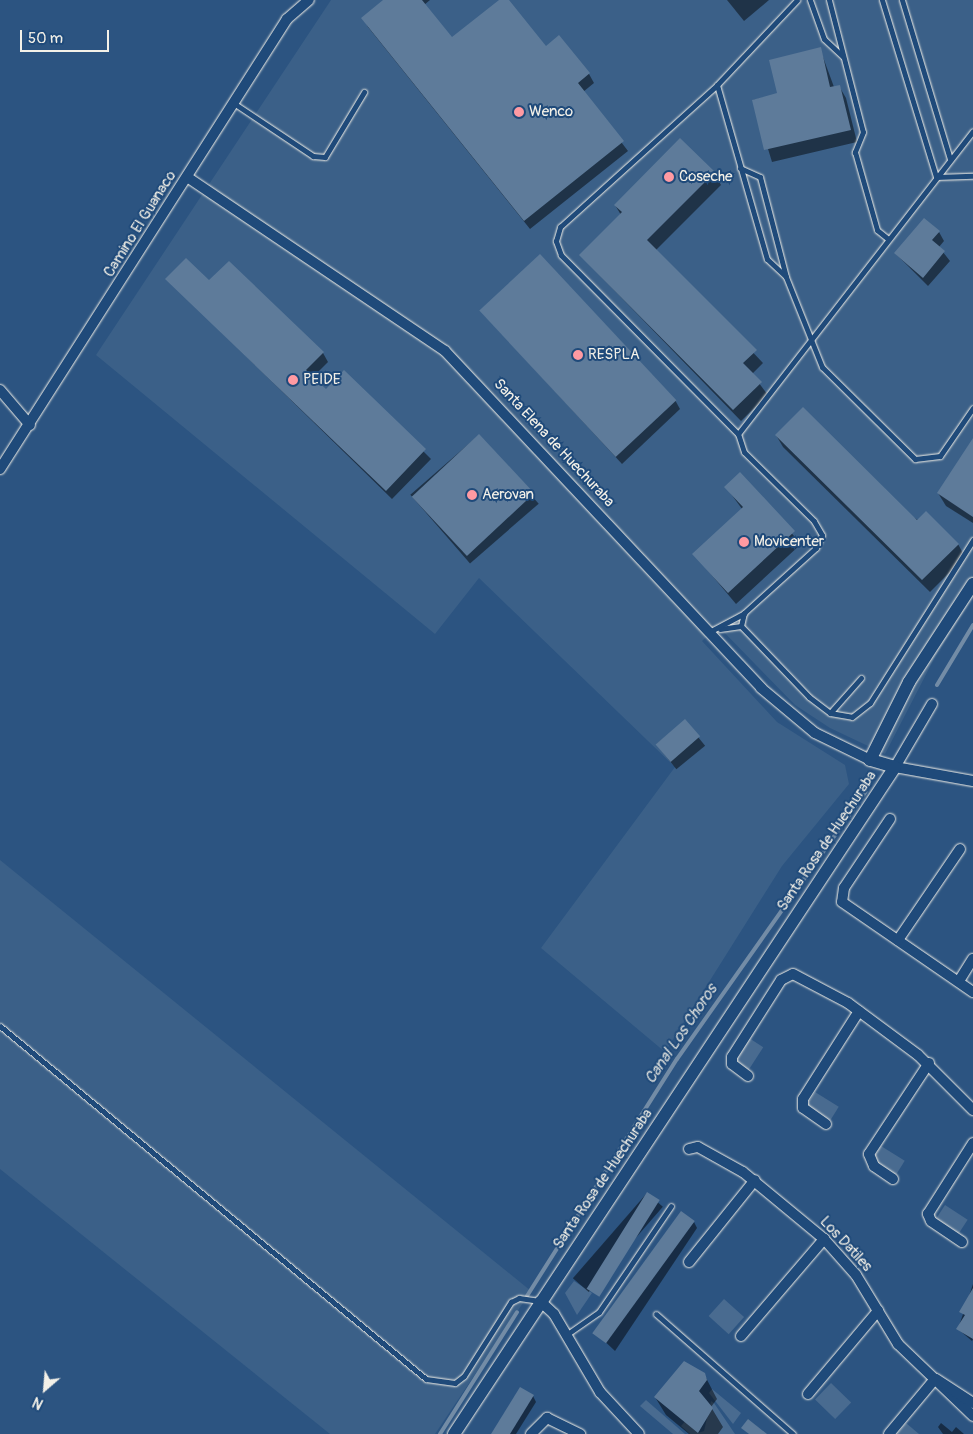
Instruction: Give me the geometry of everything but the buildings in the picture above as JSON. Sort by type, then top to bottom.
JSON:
[{"type":"street","points":[[287,19],[296,0]]},
{"type":"street","name":"Camino El Guanaco","points":[[0,469],[235,104],[287,19],[309,0]]},
{"type":"street","name":"Santa Elena de Huechuraba","points":[[187,177],[456,361],[710,633],[788,713],[841,749],[870,760]]},
{"type":"street","points":[[0,390],[30,425]]},
{"type":"street","name":"Santa Rosa de Huechuraba","points":[[896,767],[870,760],[909,682],[973,584]]},
{"type":"street","name":"Santa Rosa de Huechuraba","points":[[454,1434],[540,1301],[896,767],[932,704]]},
{"type":"street","points":[[896,767],[973,780]]},
{"type":"street","points":[[890,819],[841,899],[973,992]]},
{"type":"street","points":[[898,940],[960,849]]},
{"type":"street","points":[[959,981],[973,959]]},
{"type":"street","points":[[748,1076],[732,1064],[732,1057],[787,976],[800,976],[859,1011],[929,1063],[973,1110]]},
{"type":"street","points":[[826,1124],[804,1108],[803,1099],[859,1011]]},
{"type":"street","points":[[893,1179],[874,1166],[869,1154],[929,1063]]},
{"type":"street","points":[[962,1242],[931,1221],[928,1214],[973,1143]]},
{"type":"street","name":"Los Datiles","points":[[689,1149],[698,1147],[755,1180],[824,1239],[856,1275],[898,1344],[973,1416]]},
{"type":"street","points":[[688,1262],[755,1180]]},
{"type":"street","points":[[741,1336],[824,1239]]},
{"type":"street","points":[[540,1301],[566,1335],[600,1392],[639,1434]]},
{"type":"street","points":[[808,1394],[878,1311]]},
{"type":"street","points":[[889,1434],[935,1379],[973,1403]]},
{"type":"street","points":[[531,1434],[547,1418],[580,1434]]},
{"type":"lane","points":[[710,633],[744,613],[816,548],[822,535],[814,521],[744,452],[738,434],[561,255],[556,241],[560,227],[716,85],[797,0]]},
{"type":"lane","points":[[810,0],[824,39],[843,57]]},
{"type":"lane","points":[[829,0],[863,132],[855,152],[878,230],[888,238]]},
{"type":"lane","points":[[882,0],[936,177]]},
{"type":"lane","points":[[902,0],[950,159]]},
{"type":"lane","points":[[716,85],[767,259],[786,278]]},
{"type":"lane","points":[[235,104],[313,156],[325,157],[364,92]]},
{"type":"lane","points":[[738,434],[809,336],[973,132]]},
{"type":"lane","points":[[740,168],[760,177],[786,278],[822,367],[916,459],[940,456],[973,408]]},
{"type":"lane","points":[[936,177],[973,176]]},
{"type":"lane","points":[[741,626],[750,637],[830,713],[852,717],[870,703],[973,540]]},
{"type":"lane","points":[[741,626],[744,613]]},
{"type":"lane","points":[[710,633],[741,626]]},
{"type":"lane","points":[[830,713],[861,678]]},
{"type":"lane","points":[[0,1026],[426,1378],[455,1383],[464,1376],[511,1302],[519,1298],[540,1301]]},
{"type":"lane","points":[[566,1335],[599,1312],[670,1206]]},
{"type":"lane","points":[[656,1314],[793,1434]]},
{"type":"shaded area","points":[[331,0],[973,0],[973,597],[935,657],[885,754],[830,728],[795,705],[718,626],[702,641],[777,722],[845,765],[849,784],[782,866],[665,1052],[541,948],[675,767],[479,578],[435,634],[96,355]]},
{"type":"shaded area","points":[[0,860],[531,1291],[435,1434],[330,1434],[0,1169]]},
{"type":"shaded area","points":[[749,1038],[763,1047],[749,1070],[734,1061]]},
{"type":"shaded area","points":[[815,1092],[839,1107],[830,1121],[806,1106]]},
{"type":"shaded area","points":[[881,1146],[905,1161],[896,1175],[872,1160]]},
{"type":"shaded area","points":[[945,1205],[968,1220],[958,1234],[936,1219]]},
{"type":"shaded area","points":[[574,1281],[592,1293],[577,1315],[565,1293]]},
{"type":"shaded area","points":[[724,1299],[744,1317],[729,1334],[709,1316]]},
{"type":"shaded area","points":[[831,1383],[851,1402],[835,1419],[815,1400]]},
{"type":"shaded area","points":[[712,1389],[741,1413],[733,1424],[709,1393]]},
{"type":"shaded area","points":[[646,1400],[685,1434],[673,1434],[640,1406]]},
{"type":"shaded area","points":[[711,1401],[735,1434],[690,1434],[681,1426],[689,1417],[698,1433],[704,1431]]},
{"type":"shaded area","points":[[906,1423],[919,1434],[897,1434]]},
{"type":"waterway","name":"Canal Los Choros","points":[[937,685],[973,625]]},
{"type":"waterway","name":"Canal Los Choros","points":[[527,1296],[677,1059],[865,792]]},
{"type":"waterway","name":"Canal Los Choros","points":[[440,1434],[517,1312]]},
{"type":"place","name":"Wenco","points":[[519,112]]},
{"type":"place","name":"Coseche","points":[[669,177]]},
{"type":"place","name":"RESPLA","points":[[578,355]]},
{"type":"place","name":"PEIDE","points":[[293,380]]},
{"type":"place","name":"Aerovan","points":[[472,495]]},
{"type":"place","name":"Movicenter","points":[[744,542]]}]
